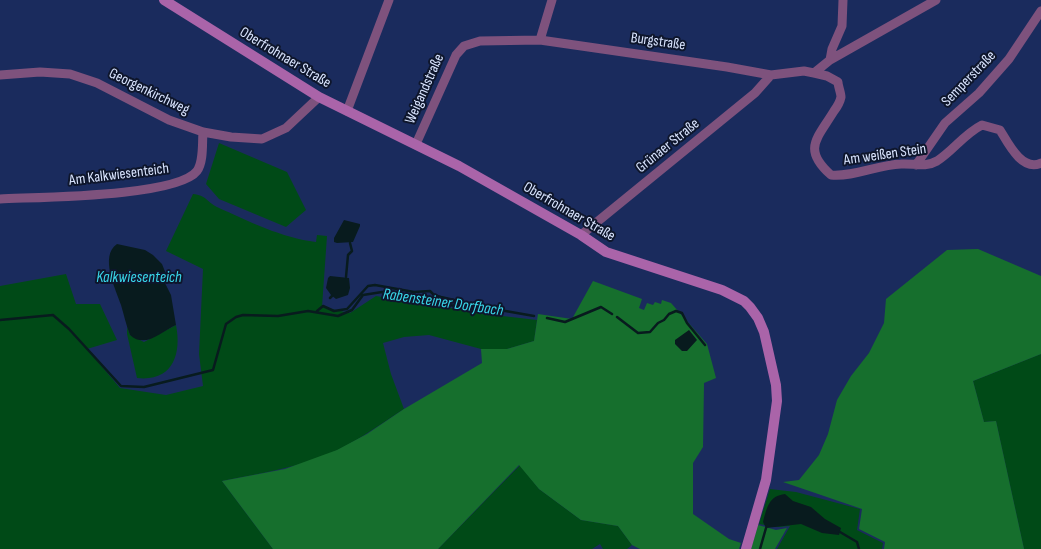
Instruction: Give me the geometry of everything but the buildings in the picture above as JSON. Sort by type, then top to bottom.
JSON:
[{"type":"main road","name":"Oberfrohnaer Straße","points":[[164,0],[319,97],[459,166],[580,235],[606,252],[731,294],[750,307],[758,318],[764,332],[772,362],[777,401],[766,480],[746,549]]},
{"type":"street","points":[[347,111],[389,0]]},
{"type":"street","points":[[540,40],[552,0]]},
{"type":"street","points":[[830,60],[832,49],[842,26],[844,0]]},
{"type":"street","points":[[814,73],[830,60],[936,0]]},
{"type":"street","name":"Semperstraße","points":[[916,165],[945,124],[979,92],[1009,59],[1041,11]]},
{"type":"street","name":"Burgstraße","points":[[540,40],[712,64],[771,75]]},
{"type":"street","name":"Weigandstraße","points":[[416,144],[449,68],[456,55],[464,46],[480,41],[540,40]]},
{"type":"street","name":"Georgenkirchweg","points":[[0,75],[40,72],[70,74],[103,86],[169,120],[203,132],[231,137],[262,139],[286,128],[319,97]]},
{"type":"street","name":"Am weißen Stein","points":[[771,75],[804,72],[814,73],[827,76],[838,82],[841,97],[838,106],[815,142],[816,157],[819,164],[831,175],[848,175],[901,164],[926,166],[936,162],[954,149],[973,130],[982,125],[1000,130],[1020,159],[1029,164],[1041,164]]},
{"type":"street","name":"Grünaer Straße","points":[[580,235],[755,93],[771,75]]},
{"type":"street","name":"Am Kalkwiesenteich","points":[[0,199],[76,196],[124,192],[172,184],[190,177],[197,171],[201,164],[203,132]]},
{"type":"green space","points":[[219,143],[287,172],[306,210],[286,227],[219,199],[206,184]]},
{"type":"green space","points":[[193,194],[204,197],[217,207],[278,233],[316,242],[317,235],[327,236],[322,307],[350,313],[376,296],[494,315],[537,320],[534,341],[507,349],[481,349],[429,335],[404,337],[383,343],[391,374],[404,409],[338,450],[324,456],[281,469],[222,481],[273,549],[0,549],[0,286],[66,274],[76,304],[100,304],[117,340],[87,349],[120,388],[166,395],[203,386],[199,354],[203,269],[166,251]]},
{"type":"green space","points":[[978,249],[1041,276],[1041,354],[973,381],[984,422],[996,421],[1024,549],[884,549],[885,542],[859,529],[862,509],[783,482],[799,480],[819,455],[828,434],[837,400],[851,376],[869,353],[884,323],[886,299],[947,250]]},
{"type":"green space","points":[[593,281],[642,299],[639,308],[644,310],[647,303],[653,305],[655,302],[661,304],[662,300],[671,303],[707,344],[716,378],[704,383],[703,447],[693,463],[693,514],[729,539],[741,543],[739,549],[640,549],[632,545],[618,526],[581,520],[539,489],[519,465],[438,549],[273,549],[222,481],[285,469],[337,450],[367,434],[404,409],[482,363],[481,349],[507,349],[534,341],[538,314],[572,319]]},
{"type":"green space","points":[[176,325],[176,356],[172,364],[159,376],[137,378],[127,334],[127,327],[130,335],[144,342]]},
{"type":"green space","points":[[1041,354],[1041,549],[1024,549],[996,421],[984,422],[973,381]]},
{"type":"green space","points":[[520,465],[539,489],[581,520],[618,526],[632,545],[627,549],[603,549],[600,544],[592,549],[438,549]]},
{"type":"green space","points":[[770,489],[796,492],[860,509],[857,530],[883,543],[882,549],[777,549],[790,526],[778,527],[759,524]]},
{"type":"green space","points":[[758,525],[776,530],[787,528],[775,549],[751,549]]},
{"type":"water","points":[[344,220],[360,224],[353,242],[334,242],[334,238]]},
{"type":"water","name":"Kalkwiesenteich","points":[[117,244],[145,250],[153,255],[162,264],[166,274],[165,283],[171,295],[176,325],[153,338],[141,340],[130,335],[110,273],[109,256],[112,249]]},
{"type":"water","points":[[330,276],[349,278],[350,288],[348,295],[336,299],[331,295],[326,288],[328,278]]},
{"type":"water","points":[[689,330],[697,340],[687,351],[682,351],[675,344],[675,340]]},
{"type":"water","points":[[785,494],[793,501],[811,507],[825,519],[841,528],[839,535],[822,533],[801,524],[766,528],[763,522],[770,503],[775,497]]},
{"type":"waterway","points":[[346,277],[348,255],[352,251],[350,243]]},
{"type":"waterway","points":[[317,311],[323,306],[334,311],[347,309],[368,286],[375,285],[414,292],[430,291],[434,295],[493,309]]},
{"type":"waterway","name":"Rabensteiner Dorfbach","points":[[0,320],[53,315],[69,329],[121,386],[144,387],[213,370],[226,324],[236,317],[243,315],[278,316],[308,311],[338,316],[352,310],[363,295],[382,292],[437,301],[447,305],[469,307],[487,312],[494,309],[534,316]]},
{"type":"waterway","name":"Rabensteiner Dorfbach","points":[[547,318],[565,322],[601,307],[612,314]]},
{"type":"waterway","name":"Rabensteiner Dorfbach","points":[[617,317],[638,333],[650,332],[669,314],[676,311],[682,313],[687,323],[705,345]]},
{"type":"waterway","name":"Rabensteiner Dorfbach","points":[[760,549],[766,528]]},
{"type":"waterway","points":[[840,532],[857,542],[859,549]]}]
